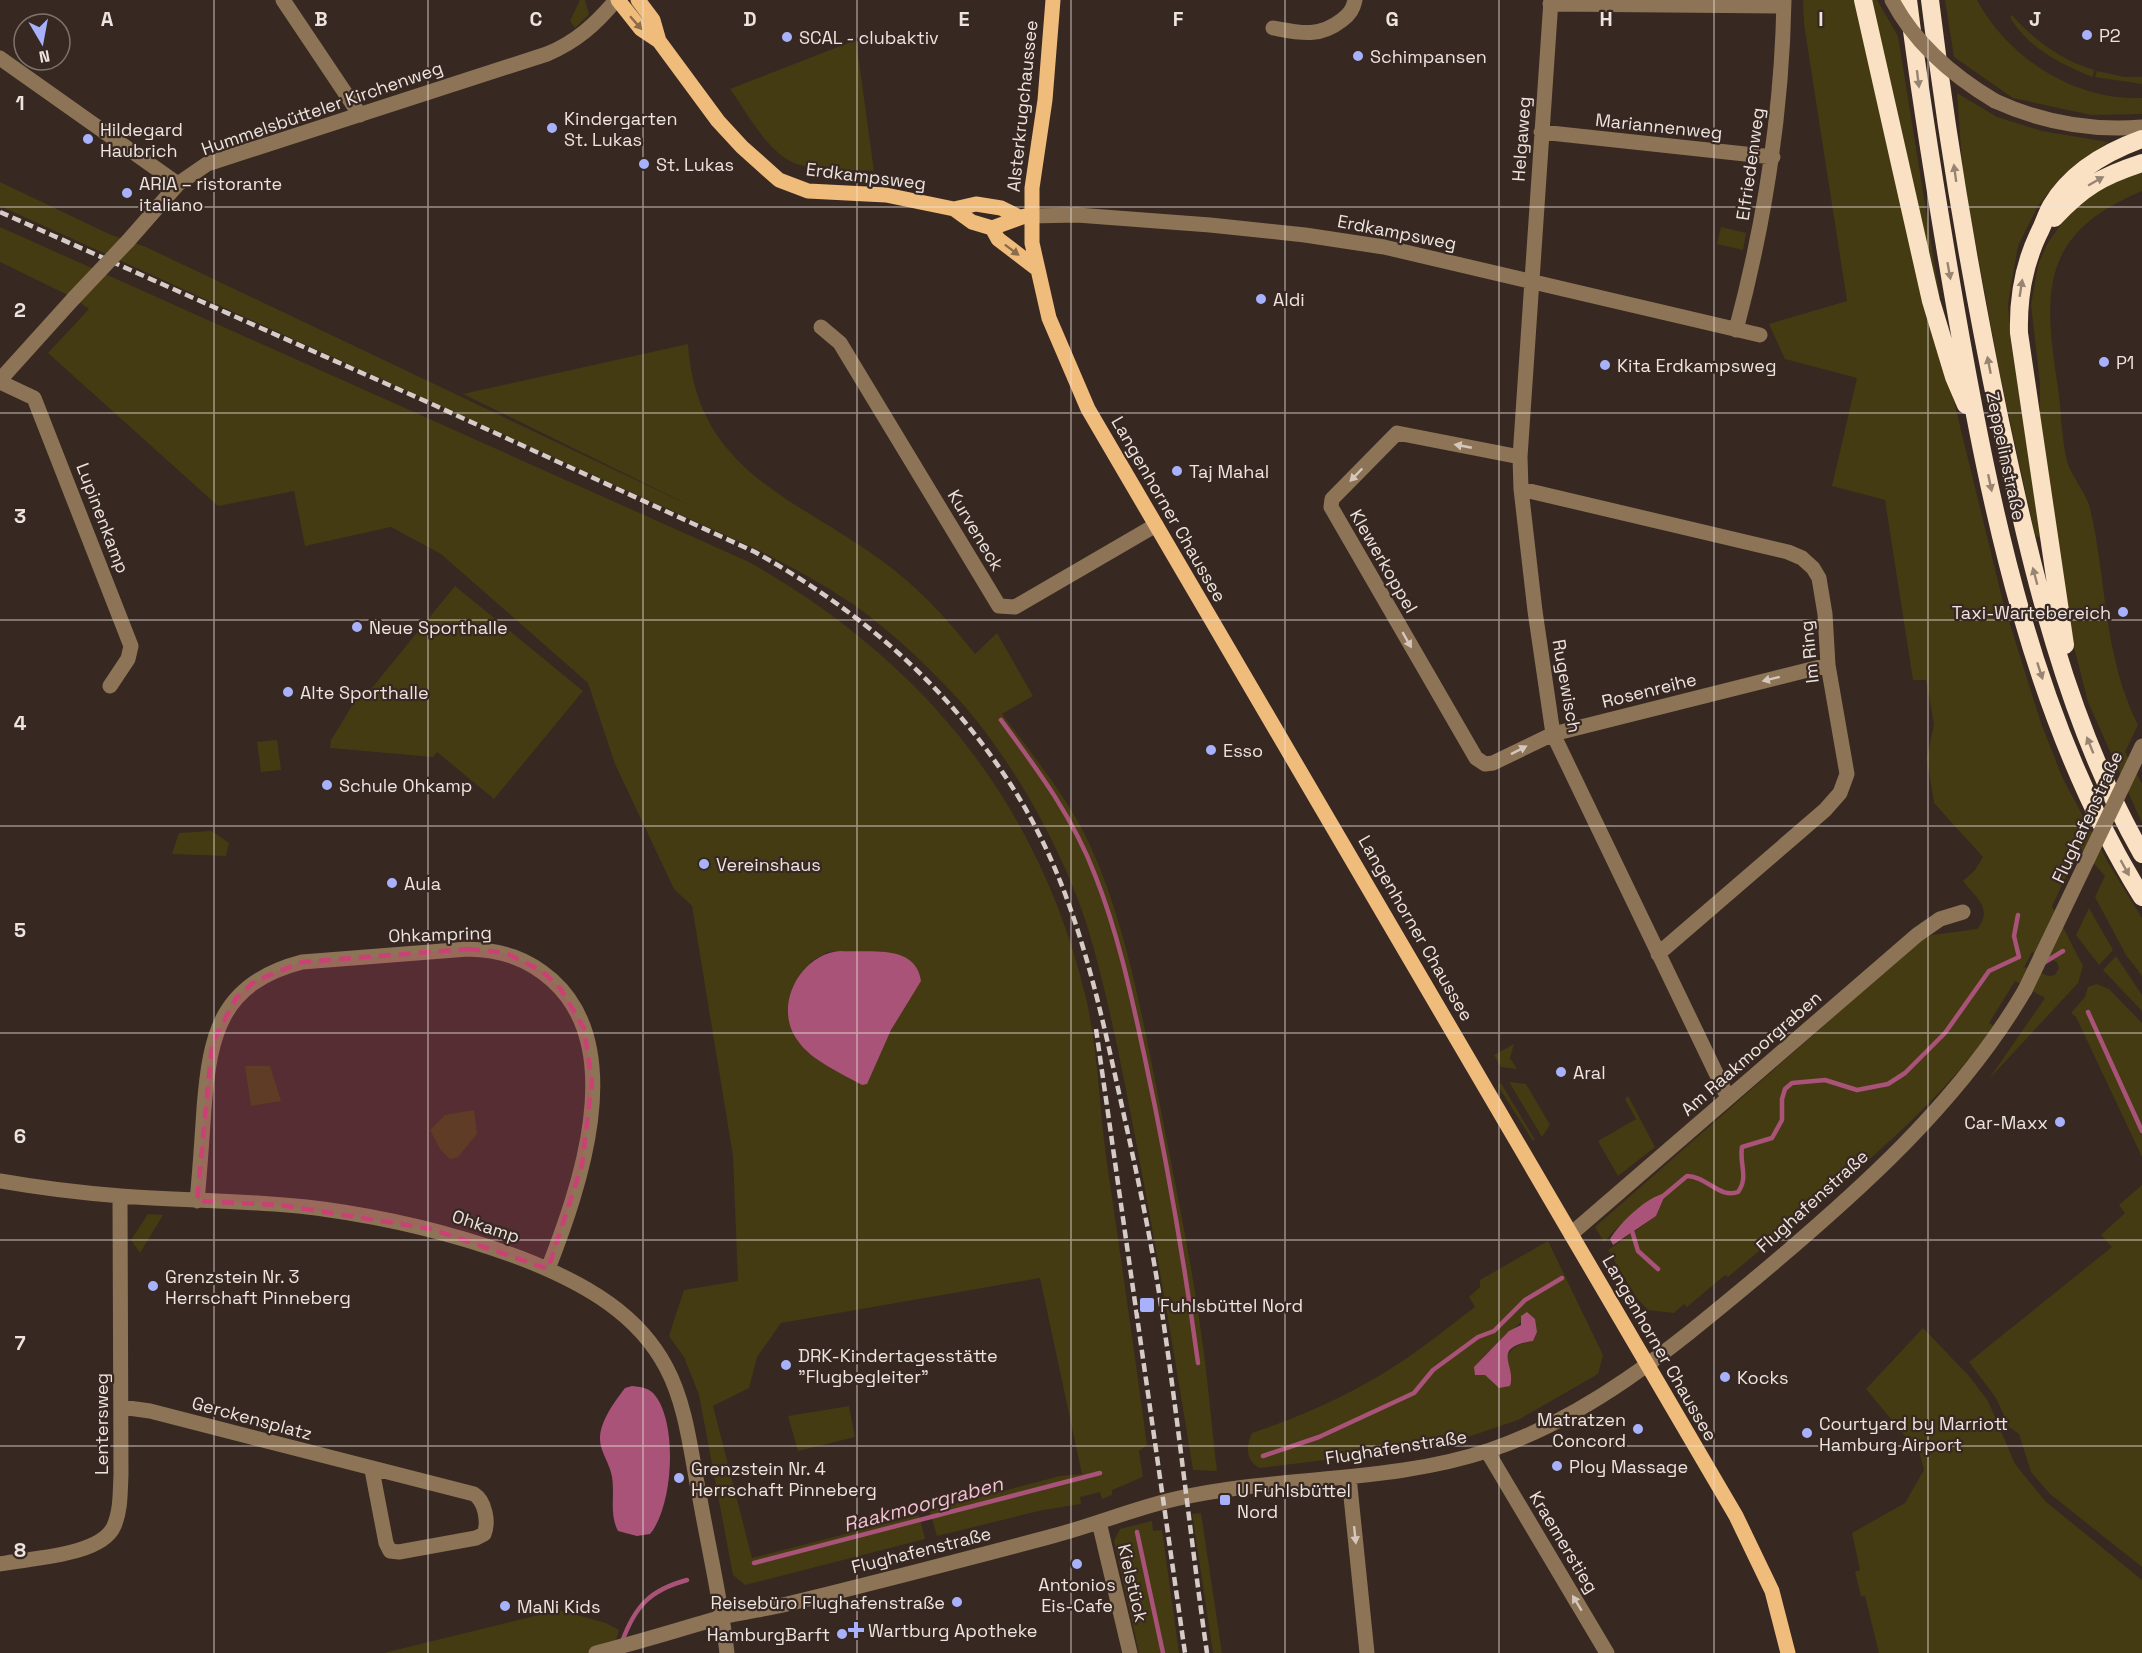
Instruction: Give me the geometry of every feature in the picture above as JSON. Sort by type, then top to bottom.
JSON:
[{"type":"highway","points":[[1863,0],[1931,301],[1954,377],[1978,426]]},
{"type":"highway","name":"Zeppelinstraße","points":[[1908,0],[1919,92],[1978,426],[2007,556],[2053,711],[2094,810],[2142,897]]},
{"type":"highway","name":"Zeppelinstraße","points":[[1930,0],[1960,206],[1990,370],[2030,553],[2077,712],[2105,782],[2142,854]]},
{"type":"highway","points":[[2077,712],[2055,588],[2019,333],[2020,287],[2051,206],[2079,173],[2139,129]]},
{"type":"highway","points":[[2038,235],[2082,190],[2109,174],[2142,163]]},
{"type":"main road","name":"Erdkampsweg","points":[[617,0],[641,29],[659,41]]},
{"type":"main road","name":"Erdkampsweg","points":[[638,0],[653,20],[659,41],[718,122],[741,147],[779,180],[808,191],[886,195],[954,209],[972,222],[992,228],[1025,216]]},
{"type":"main road","name":"Alsterkrugchaussee","points":[[1025,216],[1045,100],[1053,0]]},
{"type":"main road","name":"Erdkampsweg","points":[[954,209],[976,204],[1001,208],[1025,216]]},
{"type":"main road","name":"Langenhorner Chaussee","points":[[1025,216],[1049,318],[1067,365],[1088,409],[1752,1545],[1772,1591],[1788,1653]]},
{"type":"main road","name":"Erdkampsweg","points":[[992,228],[998,239],[1036,268]]},
{"type":"street","points":[[283,0],[360,115]]},
{"type":"street","name":"Hummelsbütteler Kirchenweg","points":[[0,381],[178,184],[207,164],[548,54],[566,46],[589,30],[617,0]]},
{"type":"street","points":[[1273,28],[1309,35],[1323,32],[1345,18],[1353,9],[1355,0]]},
{"type":"street","points":[[1892,0],[1913,33],[1938,60],[1965,82],[1995,101],[2071,124],[2139,129]]},
{"type":"street","points":[[1550,2],[1784,3]]},
{"type":"street","name":"Helgaweg","points":[[1531,280],[1550,2]]},
{"type":"street","name":"Elfriedenweg","points":[[1736,330],[1761,232],[1773,157],[1784,3]]},
{"type":"street","points":[[0,58],[178,184]]},
{"type":"street","name":"Mariannenweg","points":[[1540,132],[1773,157]]},
{"type":"street","name":"Erdkampsweg","points":[[1025,216],[1115,217],[1305,235],[1384,247],[1760,335]]},
{"type":"street","name":"Rugewisch","points":[[1531,280],[1520,457],[1521,489],[1552,734],[1728,1098]]},
{"type":"street","name":"Kurveneck","points":[[821,327],[840,343],[999,606],[1015,607],[1156,525]]},
{"type":"street","name":"Lupinenkamp","points":[[0,381],[34,398],[131,646],[128,659],[110,686]]},
{"type":"street","name":"Klewerkoppel","points":[[1485,764],[1476,758],[1331,507],[1332,499],[1397,433],[1520,457]]},
{"type":"street","name":"Im Ring","points":[[1521,489],[1781,550],[1802,558],[1813,568],[1819,578],[1825,615],[1828,665],[1846,763],[1847,774],[1840,793],[1826,810],[1659,954]]},
{"type":"street","name":"Rosenreihe","points":[[1485,764],[1499,761],[1552,734],[1828,665]]},
{"type":"street","name":"Flughafenstraße","points":[[603,1651],[723,1617],[788,1604],[1099,1522],[1150,1505],[1206,1492],[1412,1468],[1487,1451],[1559,1420],[1613,1390],[1647,1366],[1772,1264],[1886,1160],[1979,1059],[2025,990],[2142,746]]},
{"type":"street","name":"Am Raakmoorgraben","points":[[1571,1234],[1917,935],[1940,919],[1962,912]]},
{"type":"street","name":"Ohkampring","points":[[198,1201],[207,1072],[212,1043],[222,1019],[236,998],[255,981],[282,967],[302,962],[468,949],[492,950],[506,953],[535,967],[560,988],[574,1007],[584,1028],[590,1053],[591,1110],[585,1147],[569,1215],[548,1269]]},
{"type":"street","name":"Ohkamp","points":[[0,1181],[120,1196],[322,1209],[388,1220],[469,1240],[548,1269],[614,1306],[650,1342],[665,1365],[681,1406],[723,1617],[727,1653]]},
{"type":"street","name":"Lentersweg","points":[[0,1564],[85,1549],[106,1537],[113,1528],[119,1504],[120,1196]]},
{"type":"street","name":"Gerckensplatz","points":[[121,1407],[150,1412],[478,1496],[483,1506],[486,1526],[484,1534],[476,1538],[399,1552],[390,1551],[385,1539],[372,1470]]},
{"type":"street","name":"Kraemerstieg","points":[[1487,1451],[1607,1653]]},
{"type":"street","points":[[1349,1476],[1366,1653]]},
{"type":"street","name":"Kielstück","points":[[1099,1522],[1130,1653]]},
{"type":"highlighted area","points":[[468,949],[506,953],[542,971],[560,988],[584,1028],[592,1082],[582,1165],[548,1269],[431,1229],[280,1205],[197,1201],[212,1043],[236,998],[255,981],[302,962]]},
{"type":"shaded area","points":[[580,0],[585,0],[589,14],[575,28],[570,21]]},
{"type":"shaded area","points":[[1803,0],[1856,0],[2003,602],[2041,723],[2063,779],[2110,866],[2142,918],[2142,976],[2126,955],[2095,897],[2105,876],[2080,848],[2052,906],[2083,966],[2078,983],[1989,1079],[2045,998],[2015,981],[1989,1023],[1994,1026],[1966,1063],[1903,1129],[1728,1277],[1725,1275],[1687,1307],[1684,1304],[1674,1313],[1648,1310],[1636,1297],[1608,1250],[1656,1216],[1666,1194],[1617,1228],[1604,1242],[1595,1227],[1920,941],[1932,935],[1977,929],[1984,915],[1978,898],[1963,881],[1975,870],[1983,857],[1934,803],[1927,758],[1934,724],[1926,680],[1913,680],[1885,500],[1832,486],[1857,378],[1785,359],[1769,324],[1847,301],[1804,24]]},
{"type":"shaded area","points":[[1870,0],[1877,0],[1898,36],[1940,298],[1937,299]]},
{"type":"shaded area","points":[[1945,0],[1977,0],[1990,21],[2006,40],[2046,72],[2069,84],[2092,92],[2117,97],[2142,98],[2142,114],[2091,115],[2013,98],[1954,57]]},
{"type":"shaded area","points":[[2012,15],[2049,48],[2070,61],[2094,70],[2093,77],[2068,66],[2035,46],[2017,28],[2010,17]]},
{"type":"shaded area","points":[[856,40],[874,171],[808,167],[790,161],[764,138],[730,89]]},
{"type":"shaded area","points":[[2097,71],[2124,77],[2142,77],[2142,84],[2095,77]]},
{"type":"shaded area","points":[[1957,93],[1997,117],[2042,131],[2108,142],[2060,178],[2038,206],[2018,246],[2008,304],[2011,342],[2041,539],[2035,535],[2000,375],[1963,175]]},
{"type":"shaded area","points":[[2142,172],[2142,191],[2108,208],[2084,226],[2067,246],[2056,269],[2051,294],[2050,322],[2066,456],[2070,469],[2090,508],[2112,645],[2118,672],[2138,725],[2125,752],[2142,784],[2142,823],[2088,702],[2071,635],[2040,425],[2040,383],[2031,305],[2038,265],[2047,244],[2069,213],[2103,187]]},
{"type":"shaded area","points":[[0,182],[109,234],[146,247],[697,509],[463,394],[688,344],[696,389],[711,425],[732,454],[758,479],[855,542],[902,576],[935,607],[975,654],[997,633],[1033,696],[1002,714],[1059,791],[1079,824],[1101,871],[1122,934],[1152,1063],[1190,1262],[1204,1356],[1217,1471],[1193,1470],[1160,1271],[1122,1069],[1097,959],[1079,902],[1052,840],[1017,778],[978,723],[946,686],[868,615],[781,562],[0,206]]},
{"type":"shaded area","points":[[0,227],[749,562],[812,601],[868,644],[920,692],[965,744],[1005,800],[1038,861],[1065,927],[1086,998],[1147,1445],[1139,1451],[1143,1477],[1112,1490],[1112,1495],[1102,1499],[1100,1492],[1080,1497],[1081,1504],[1043,1510],[937,1536],[930,1512],[938,1508],[1060,1476],[1082,1474],[1040,1278],[781,1323],[757,1357],[749,1388],[713,1406],[752,1558],[919,1515],[925,1539],[745,1585],[733,1575],[699,1395],[684,1357],[669,1336],[684,1290],[738,1281],[733,1156],[692,906],[674,889],[615,764],[588,683],[441,554],[391,527],[305,546],[294,491],[218,506],[48,353],[89,309],[74,298],[0,262]],"holes":[[[828,952],[867,953],[921,981],[905,1004],[862,1085],[806,1051],[810,962]]]},
{"type":"shaded area","points":[[1721,227],[1746,233],[1743,250],[1717,244]]},
{"type":"shaded area","points":[[455,586],[583,691],[494,799],[437,752],[433,757],[330,748],[331,740],[362,691],[367,694]]},
{"type":"shaded area","points":[[277,740],[281,770],[261,772],[257,742]]},
{"type":"shaded area","points":[[212,831],[229,843],[226,856],[172,854],[179,833]]},
{"type":"shaded area","points":[[2089,908],[2113,950],[2099,965],[2076,935]]},
{"type":"shaded area","points":[[840,951],[877,951],[901,955],[917,969],[921,981],[891,1030],[867,1084],[862,1085],[811,1055],[798,1041],[791,1027],[788,1013],[789,998],[802,972],[826,954]]},
{"type":"shaded area","points":[[2116,956],[2142,995],[2142,1011],[2103,970]]},
{"type":"shaded area","points":[[2097,984],[2109,989],[2142,1023],[2142,1157],[2076,1017],[2071,1013],[2085,997],[2088,987]]},
{"type":"shaded area","points":[[1514,1044],[1510,1058],[1517,1069],[1501,1067],[1494,1055]]},
{"type":"shaded area","points":[[245,1066],[270,1066],[281,1101],[251,1106]]},
{"type":"shaded area","points":[[1509,1082],[1526,1084],[1550,1125],[1542,1137]]},
{"type":"shaded area","points":[[1501,1083],[1535,1140],[1533,1141],[1498,1086]]},
{"type":"shaded area","points":[[1628,1096],[1655,1147],[1618,1176],[1598,1141],[1636,1119],[1625,1099]]},
{"type":"shaded area","points":[[474,1110],[477,1134],[458,1157],[450,1159],[440,1149],[430,1130],[445,1115]]},
{"type":"shaded area","points":[[2142,1185],[2142,1567],[2050,1494],[2031,1472],[2019,1434],[2009,1427],[1996,1398],[1969,1362],[2112,1247],[2101,1235],[2125,1213],[2119,1205]]},
{"type":"shaded area","points":[[1666,1193],[1656,1216],[1613,1245],[1610,1239],[1627,1218],[1650,1199]]},
{"type":"shaded area","points":[[148,1214],[163,1215],[140,1253],[131,1240]]},
{"type":"shaded area","points":[[1548,1241],[1603,1355],[1598,1374],[1518,1420],[1465,1438],[1416,1449],[1260,1468],[1255,1465],[1248,1453],[1252,1433],[1329,1402],[1366,1384],[1401,1362],[1475,1307],[1469,1297],[1480,1287],[1480,1280]],"holes":[[[1522,1321],[1537,1332],[1533,1341],[1519,1345],[1509,1353],[1506,1364],[1512,1378],[1499,1388],[1485,1375],[1483,1357]]]},
{"type":"shaded area","points":[[1527,1312],[1535,1319],[1537,1332],[1533,1341],[1520,1344],[1508,1353],[1510,1386],[1499,1388],[1485,1375],[1475,1375],[1474,1367],[1509,1331],[1521,1325],[1521,1316]]},
{"type":"shaded area","points":[[1923,1328],[1969,1376],[1988,1401],[2015,1464],[2045,1501],[2142,1580],[2142,1653],[1879,1653],[1865,1596],[1861,1596],[1855,1572],[1860,1570],[1852,1533],[1905,1503],[1924,1470],[1920,1454],[1866,1389]]},
{"type":"shaded area","points":[[632,1386],[646,1388],[653,1393],[667,1423],[670,1443],[668,1485],[664,1505],[650,1534],[637,1536],[618,1531],[615,1525],[612,1477],[600,1442],[603,1424],[609,1411],[625,1388]]},
{"type":"shaded area","points":[[849,1406],[855,1437],[798,1451],[788,1416]]},
{"type":"shaded area","points":[[1201,1513],[1222,1653],[1213,1653],[1192,1514]]},
{"type":"shaded area","points":[[1152,1521],[1153,1531],[1162,1530],[1179,1653],[1139,1653],[1114,1541],[1120,1529]]},
{"type":"shaded area","points":[[559,1610],[606,1623],[619,1630],[612,1653],[384,1653]]},
{"type":"pier","points":[[2032,952],[2057,962],[2059,968],[2055,975],[2049,976],[2024,967]]},
{"type":"waterway","points":[[1001,720],[1065,813],[1086,854],[1111,919],[1129,986],[1160,1131],[1181,1246],[1198,1363]]},
{"type":"waterway","points":[[2018,915],[2014,936],[2019,957]]},
{"type":"waterway","name":"Raakmoorgraben","points":[[2045,962],[2063,951]]},
{"type":"waterway","name":"Raakmoorgraben","points":[[1662,1197],[1687,1176],[1700,1179],[1725,1192],[1738,1192],[1743,1181],[1742,1147],[1772,1138],[1782,1120],[1782,1099],[1785,1089],[1792,1083],[1825,1080],[1857,1090],[1888,1084],[1905,1073],[1945,1033],[1989,971],[2019,957]]},
{"type":"waterway","points":[[2088,1012],[2142,1131]]},
{"type":"waterway","points":[[1632,1231],[1638,1251],[1658,1269]]},
{"type":"waterway","name":"Raakmoorgraben","points":[[1263,1456],[1319,1437],[1414,1393],[1433,1370],[1478,1337],[1494,1331],[1525,1300],[1562,1278]]},
{"type":"waterway","name":"Raakmoorgraben","points":[[754,1563],[1100,1473]]},
{"type":"waterway","points":[[1137,1532],[1163,1653]]},
{"type":"waterway","name":"Raakmoorgraben","points":[[622,1642],[632,1619],[646,1601],[663,1589],[687,1580]]},
{"type":"railway","points":[[0,212],[434,405],[755,552],[830,599],[865,625],[898,652],[958,714],[986,748],[1032,820],[1064,892],[1089,968],[1129,1138],[1156,1272],[1207,1653]]},
{"type":"railway","points":[[1096,1029],[1185,1653]]},
{"type":"place","name":"P2","points":[[2087,35]]},
{"type":"place","name":"SCAL - clubaktiv","points":[[787,37]]},
{"type":"place","name":"Schimpansen","points":[[1358,56]]},
{"type":"place","name":"Kindergarten St. Lukas","points":[[552,128]]},
{"type":"place","name":"Hildegard Haubrich","points":[[88,139]]},
{"type":"place","name":"St. Lukas","points":[[644,164]]},
{"type":"place","name":"ARIA – ristorante italiano","points":[[127,193]]},
{"type":"place","name":"Aldi","points":[[1261,299]]},
{"type":"place","name":"P1","points":[[2104,362]]},
{"type":"place","name":"Kita Erdkampsweg","points":[[1605,365]]},
{"type":"place","name":"Taj Mahal","points":[[1177,471]]},
{"type":"place","name":"Taxi-Wartebereich","points":[[2123,612]]},
{"type":"place","name":"Neue Sporthalle","points":[[357,627]]},
{"type":"place","name":"Alte Sporthalle","points":[[288,692]]},
{"type":"place","name":"Esso","points":[[1211,750]]},
{"type":"place","name":"Schule Ohkamp","points":[[327,785]]},
{"type":"place","name":"Vereinshaus","points":[[704,864]]},
{"type":"place","name":"Aula","points":[[392,883]]},
{"type":"place","name":"Aral","points":[[1561,1072]]},
{"type":"place","name":"Car-Maxx","points":[[2060,1122]]},
{"type":"place","name":"Grenzstein Nr. 3 Herrschaft Pinneberg","points":[[153,1286]]},
{"type":"place","name":"Fuhlsbüttel Nord","points":[[1147,1305]]},
{"type":"place","name":"DRK-Kindertagesstätte \"Flugbegleiter\"","points":[[786,1365]]},
{"type":"place","name":"Kocks","points":[[1725,1377]]},
{"type":"place","name":"Matratzen Concord","points":[[1638,1429]]},
{"type":"place","name":"Courtyard by Marriott Hamburg Airport","points":[[1807,1433]]},
{"type":"place","name":"Ploy Massage","points":[[1557,1466]]},
{"type":"place","name":"Grenzstein Nr. 4 Herrschaft Pinneberg","points":[[679,1478]]},
{"type":"place","name":"U Fuhlsbüttel Nord","points":[[1225,1500]]},
{"type":"place","name":"Antonios Eis-Cafe","points":[[1077,1564]]},
{"type":"place","name":"Reisebüro Flughafenstraße","points":[[957,1602]]},
{"type":"place","name":"MaNi Kids","points":[[505,1606]]},
{"type":"place","name":"Wartburg Apotheke","points":[[856,1630]]},
{"type":"place","name":"HamburgBarft","points":[[842,1634]]}]
